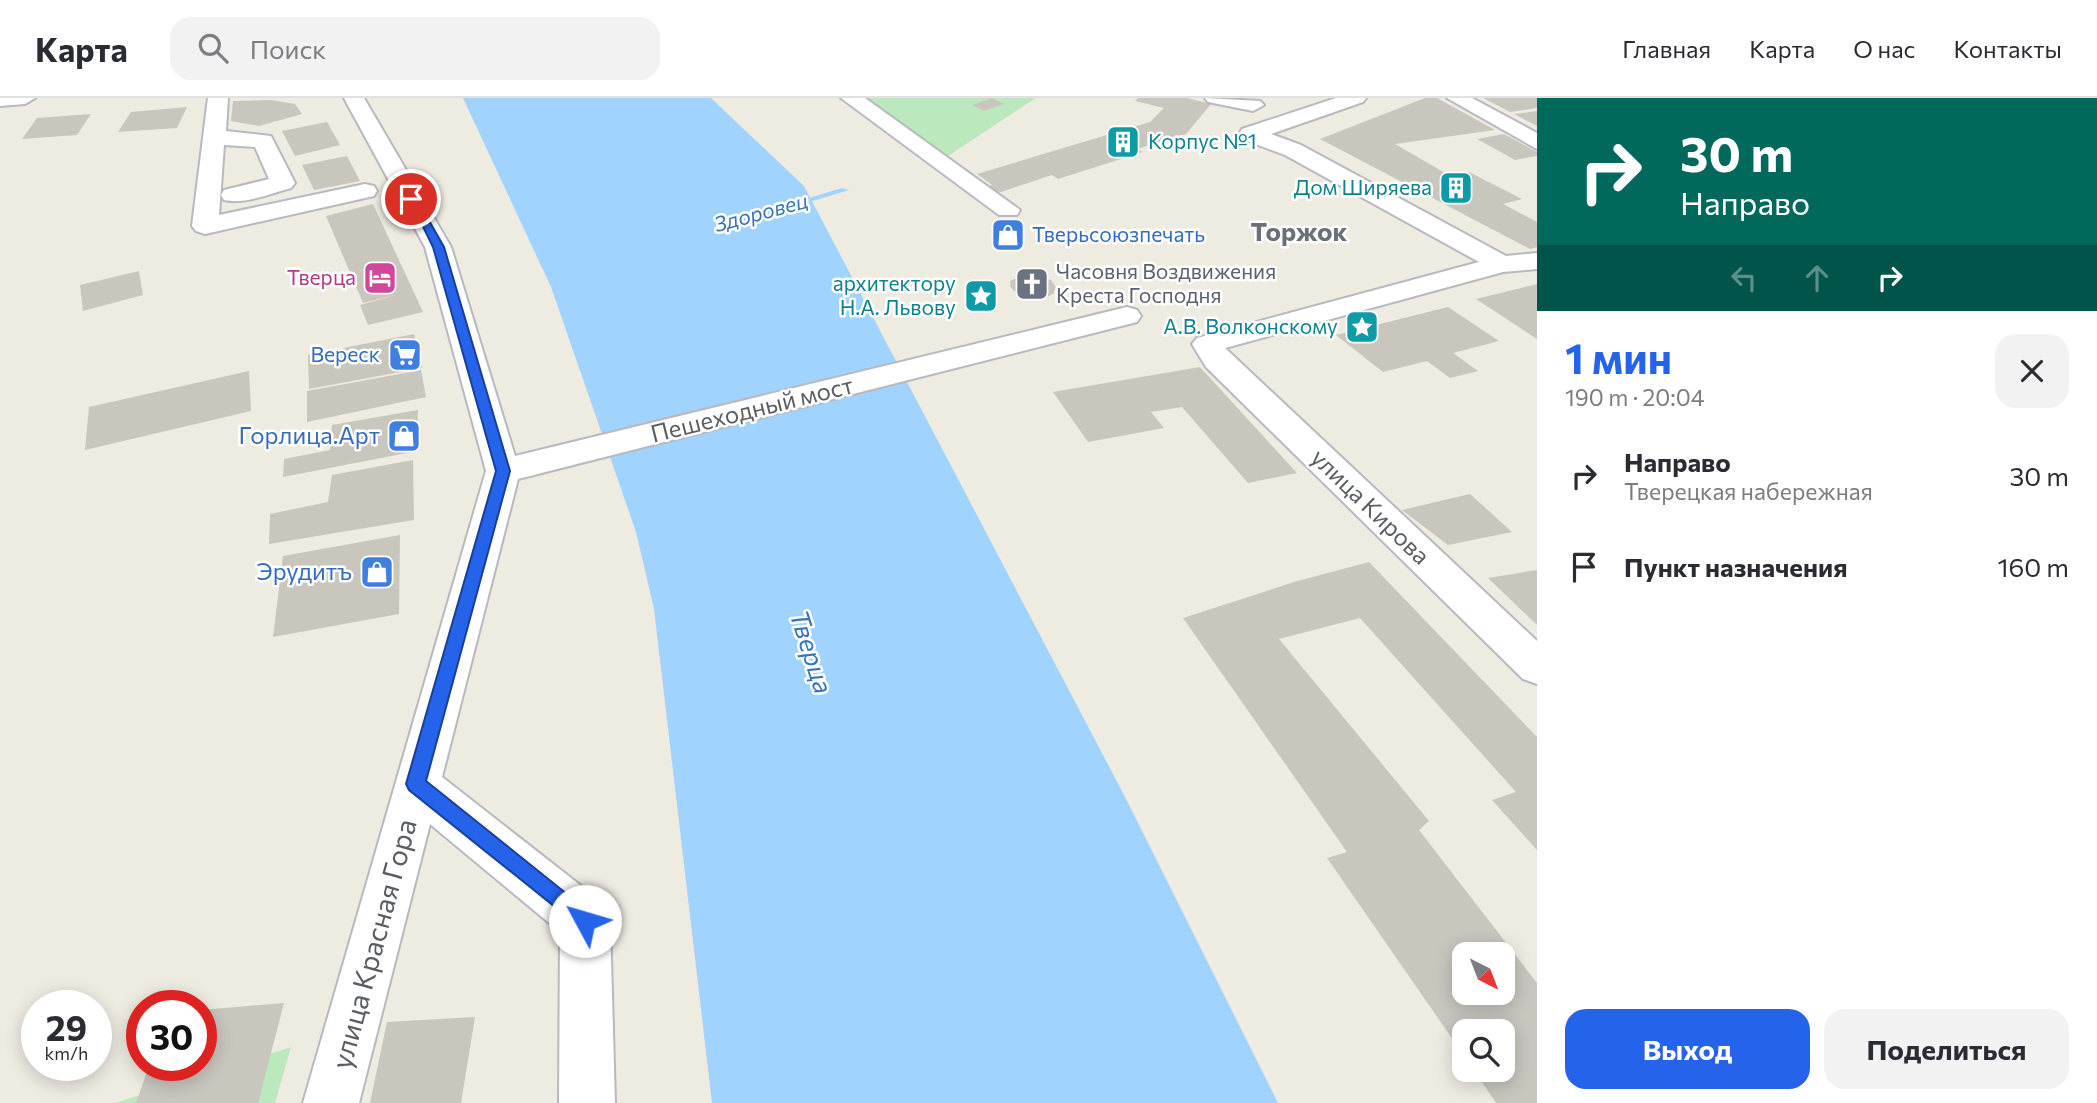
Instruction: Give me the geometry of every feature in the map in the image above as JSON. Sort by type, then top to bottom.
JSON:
[{"type":"street","points":[[0,100],[25,98]]},
{"type":"street","points":[[218,98],[205,226],[365,191]]},
{"type":"street","points":[[354,98],[438,247],[518,467]]},
{"type":"street","points":[[850,98],[1008,210]]},
{"type":"street","points":[[1215,98],[1253,102],[1250,134]]},
{"type":"street","points":[[1250,134],[1356,98]]},
{"type":"street","points":[[1457,98],[1537,142]]},
{"type":"street","points":[[1250,134],[1293,150],[1502,264],[1537,261]]},
{"type":"street","points":[[208,202],[283,183],[263,141],[214,137]]},
{"type":"street","name":"улица Кирова","points":[[1502,264],[1207,344],[1217,360],[1537,667]]},
{"type":"street","name":"Пешеходный мост","points":[[518,467],[1127,316]]},
{"type":"street","name":"улица Красная Гора","points":[[331,1103],[416,784],[518,467]]},
{"type":"street","points":[[416,784],[585,921],[587,1103]]},
{"type":"green space","points":[[859,98],[1036,98],[945,158]]},
{"type":"green space","points":[[291,1047],[275,1103],[115,1103],[184,1081],[217,1081],[217,1071]]},
{"type":"water","points":[[463,98],[711,98],[804,186],[1123,793],[1278,1103],[712,1103],[654,609],[636,532],[551,287]]},
{"type":"building","points":[[992,98],[1004,104],[984,111],[972,105]]},
{"type":"building","name":"Корпус №1","points":[[1138,98],[1187,98],[1211,104],[1186,134],[1137,149],[1143,152],[1058,179],[1052,175],[1001,192],[987,187],[992,185],[977,174],[1150,122],[1164,108],[1135,101]]},
{"type":"building","name":"Дом Ширяева","points":[[1425,98],[1437,98],[1495,130],[1395,144],[1452,177],[1469,172],[1522,199],[1503,204],[1537,222],[1537,247],[1530,249],[1320,139]]},
{"type":"building","points":[[1483,98],[1537,98],[1537,108],[1510,112]]},
{"type":"building","points":[[271,100],[295,104],[302,114],[259,126],[231,121],[233,101]]},
{"type":"building","points":[[187,107],[177,128],[118,132],[131,112]]},
{"type":"building","points":[[1537,111],[1537,126],[1514,114]]},
{"type":"building","points":[[91,114],[77,135],[22,139],[37,118]]},
{"type":"building","points":[[327,122],[340,145],[295,156],[282,131]]},
{"type":"building","points":[[1504,134],[1537,152],[1537,156],[1515,160],[1477,139]]},
{"type":"building","points":[[347,156],[360,181],[314,190],[302,165]]},
{"type":"building","points":[[373,204],[423,312],[368,325],[360,305],[399,294],[363,303],[326,216]]},
{"type":"building","points":[[139,271],[143,295],[83,311],[80,285]]},
{"type":"building","name":"Часовня Воздвижения Креста Господня","points":[[1028,273],[1051,280],[1056,287],[1053,294],[1044,298],[1018,294],[1011,288],[1010,281]]},
{"type":"building","points":[[1537,284],[1537,339],[1476,299]]},
{"type":"building","points":[[1448,307],[1499,341],[1453,353],[1478,371],[1450,378],[1427,361],[1383,372],[1336,335]]},
{"type":"building","points":[[414,334],[422,368],[309,389],[308,355]]},
{"type":"building","points":[[1200,367],[1297,473],[1248,483],[1182,407],[1151,412],[1164,428],[1088,442],[1053,392]]},
{"type":"building","points":[[421,370],[426,397],[307,422],[307,391]]},
{"type":"building","points":[[249,371],[251,411],[85,450],[89,407]]},
{"type":"building","points":[[418,410],[417,451],[283,477],[284,459],[330,450],[332,425]]},
{"type":"building","points":[[413,460],[414,520],[269,544],[270,514],[328,502],[332,475]]},
{"type":"building","points":[[1470,494],[1512,532],[1448,545],[1402,510]]},
{"type":"building","points":[[400,535],[399,614],[273,637],[283,556]]},
{"type":"building","points":[[1369,562],[1537,737],[1537,850],[1492,800],[1516,792],[1360,618],[1279,639],[1429,821],[1419,830],[1505,942],[1452,942],[1452,1005],[1515,1005],[1516,956],[1537,983],[1537,1103],[1496,1103],[1482,1082],[1515,1082],[1515,1019],[1452,1019],[1452,1038],[1327,858],[1347,852],[1183,618],[1294,582]]},
{"type":"building","points":[[1537,570],[1537,625],[1488,578]]},
{"type":"building","points":[[284,1003],[258,1103],[136,1103],[144,1081],[217,1081],[217,1009]]},
{"type":"building","points":[[475,1017],[461,1103],[370,1103],[387,1022]]},
{"type":"waterway","name":"Здоровец","points":[[793,204],[845,190]]},
{"type":"place","name":"Корпус №1","points":[[1123,142]]},
{"type":"place","name":"Дом Ширяева","points":[[1456,188]]},
{"type":"place","name":"Тверьсоюзпечать","points":[[1008,235]]},
{"type":"place","name":"Тверца","points":[[380,278]]},
{"type":"place","name":"Часовня Воздвижения Креста Господня","points":[[1032,284]]},
{"type":"place","name":"архитектору Н.А. Львову","points":[[981,296]]},
{"type":"place","name":"А.В. Волконскому","points":[[1362,327]]},
{"type":"place","name":"Вереск","points":[[405,355]]},
{"type":"place","name":"Горлица.Арт","points":[[404,436]]},
{"type":"place","name":"Эрудитъ","points":[[377,572]]},
{"type":"district","name":"Торжок","points":[[1299,232]]},
{"type":"route","points":[[411,199],[438,247],[503,471],[416,784],[585,921]]}]
